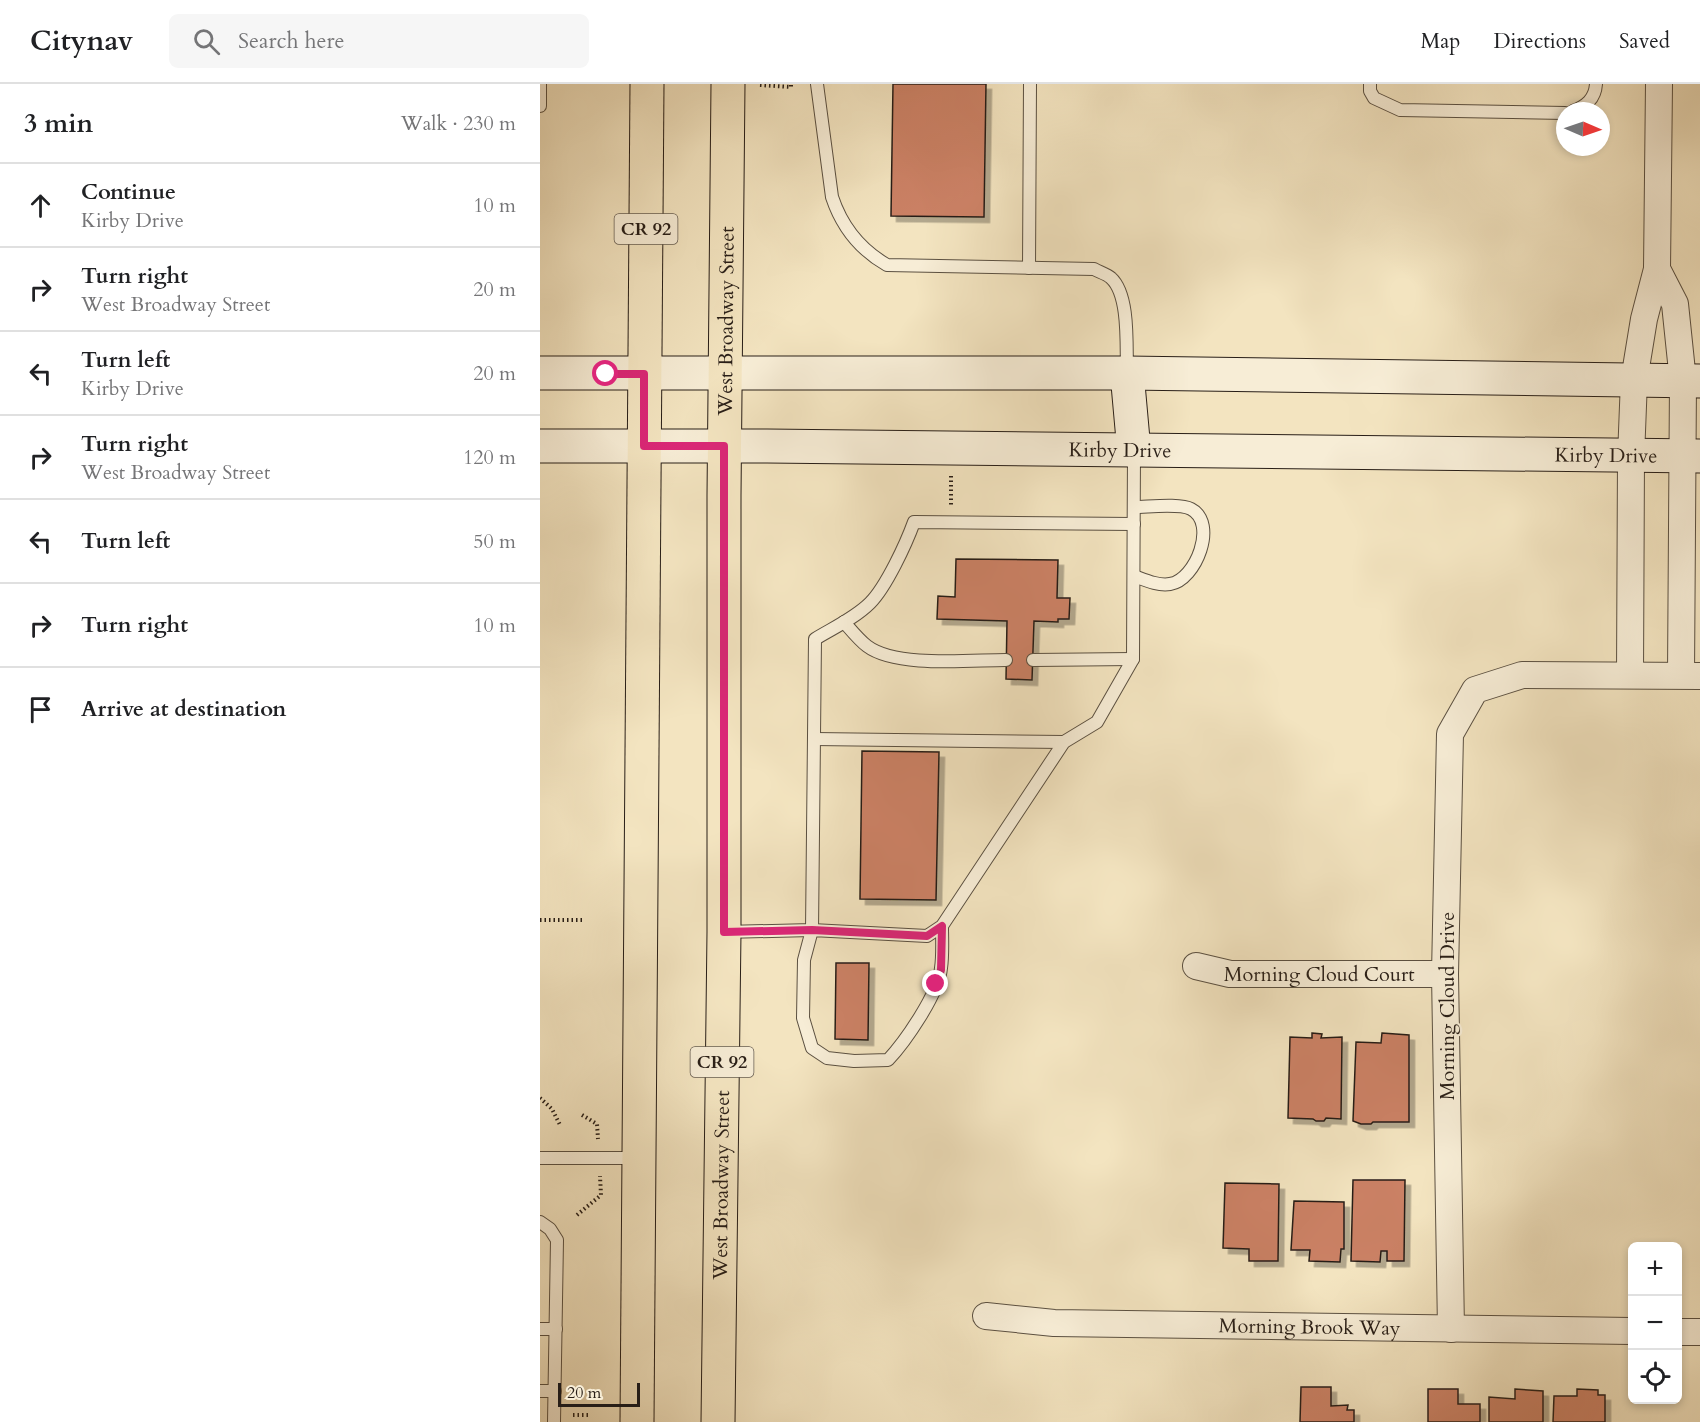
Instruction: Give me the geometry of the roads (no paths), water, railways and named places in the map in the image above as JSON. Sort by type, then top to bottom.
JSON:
[{"type":"main road","name":"CR 92","points":[[637,1422],[647,84]]},
{"type":"main road","name":"West Broadway Street","points":[[718,1422],[724,932],[724,446],[728,84]]},
{"type":"main road","points":[[540,373],[1127,374],[1692,381]]},
{"type":"main road","points":[[1127,374],[1134,451]]},
{"type":"main road","name":"Kirby Drive","points":[[540,446],[1692,456]]},
{"type":"street","points":[[1657,269],[1675,304],[1692,381],[1690,676],[1630,675],[1631,457],[1634,380],[1644,318],[1657,269],[1659,84]]},
{"type":"street","name":"Morning Cloud Drive","points":[[1451,1329],[1445,974],[1450,734],[1475,690],[1522,675],[1630,675]]},
{"type":"street","name":"Morning Cloud Court","points":[[1196,966],[1230,974],[1445,974]]},
{"type":"street","name":"Morning Brook Way","points":[[986,1316],[1054,1323],[1628,1331]]},
{"type":"street","points":[[1682,1332],[1700,1332]]},
{"type":"lane","points":[[540,84],[540,106]]},
{"type":"lane","points":[[817,84],[832,197],[838,215],[848,232],[869,255],[887,265],[1094,269],[1112,279],[1122,296],[1127,374]]},
{"type":"lane","points":[[1029,268],[1030,84]]},
{"type":"lane","points":[[1370,84],[1370,91],[1374,98],[1400,110],[1556,113]]},
{"type":"lane","points":[[1588,102],[1596,84]]},
{"type":"lane","points":[[724,932],[812,930],[927,936],[942,926],[1064,742],[1096,722],[1133,659],[1134,451]]},
{"type":"lane","points":[[1134,507],[1192,509],[1201,520],[1204,540],[1194,565],[1182,579],[1172,584],[1156,584],[1134,576]]},
{"type":"lane","points":[[942,926],[941,970],[936,984],[928,1003],[901,1047],[888,1060],[854,1061],[827,1058],[812,1048],[803,1018],[804,960],[812,930],[815,639],[870,603],[907,542],[914,522],[1134,524]]},
{"type":"lane","points":[[844,622],[867,647],[890,657],[909,660],[1006,660]]},
{"type":"lane","points":[[1033,660],[1133,659]]},
{"type":"lane","points":[[814,739],[1064,742]]},
{"type":"lane","points":[[540,1158],[638,1158]]},
{"type":"lane","points":[[540,1222],[550,1228],[556,1240],[554,1422]]},
{"type":"lane","points":[[540,1329],[556,1329]]},
{"type":"lane","points":[[540,1391],[555,1391]]}]
